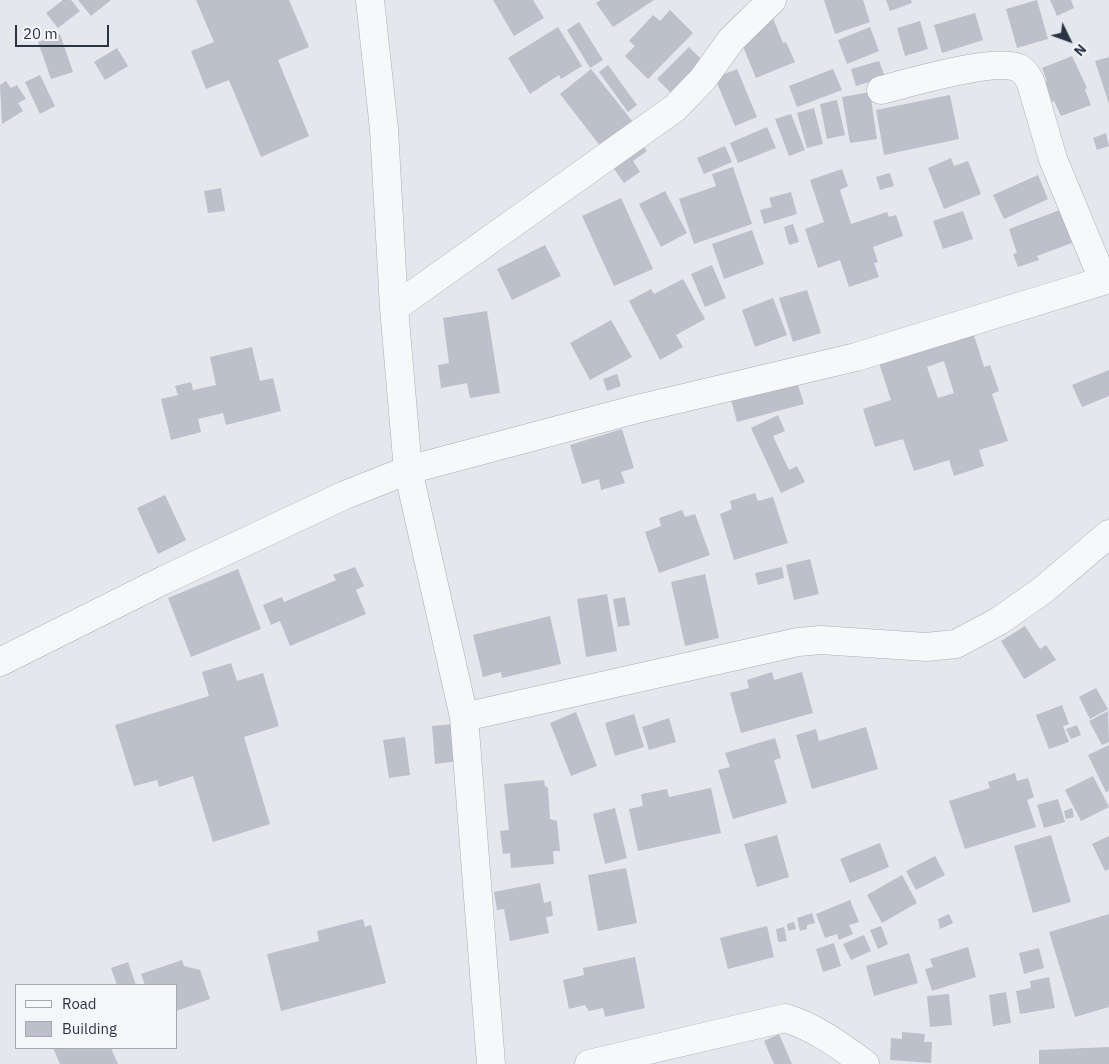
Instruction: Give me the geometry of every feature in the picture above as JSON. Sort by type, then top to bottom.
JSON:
[{"type":"street","points":[[370,0],[384,129],[394,308],[408,470],[464,717],[490,1064]]},
{"type":"street","points":[[394,308],[674,108],[703,79],[731,40],[772,0]]},
{"type":"street","points":[[0,662],[164,580],[345,495],[408,470],[637,409],[856,357],[1106,279],[1053,159],[1031,83],[1026,74],[1018,67],[980,66],[881,90]]},
{"type":"street","points":[[464,717],[798,642],[821,640],[926,647],[956,644],[999,621],[1043,590],[1109,534]]},
{"type":"street","points":[[589,1064],[785,1018],[798,1022],[828,1037],[865,1064]]},
{"type":"building","points":[[63,0],[71,0],[80,11],[58,28],[46,13]]},
{"type":"building","points":[[78,0],[111,0],[91,16]]},
{"type":"building","points":[[196,0],[289,0],[309,47],[278,60],[309,136],[261,157],[229,80],[206,89],[191,51],[214,42]]},
{"type":"building","points":[[493,0],[533,0],[544,18],[514,36]]},
{"type":"building","points":[[601,0],[654,0],[613,27],[596,3]]},
{"type":"building","points":[[824,0],[863,0],[870,22],[835,34]]},
{"type":"building","points":[[886,0],[911,0],[912,3],[890,11]]},
{"type":"building","points":[[1037,0],[1048,39],[1017,48],[1006,9]]},
{"type":"building","points":[[1050,0],[1071,0],[1074,8],[1057,16]]},
{"type":"building","points":[[670,10],[693,33],[648,79],[625,56],[635,46],[629,41],[653,15],[660,21]]},
{"type":"building","points":[[770,11],[783,43],[786,42],[795,62],[756,78],[740,39]]},
{"type":"building","points":[[975,13],[983,40],[942,53],[934,25]]},
{"type":"building","points":[[920,21],[928,49],[905,56],[897,28]]},
{"type":"building","points":[[579,22],[603,60],[590,68],[567,30]]},
{"type":"building","points":[[558,27],[582,66],[561,79],[559,75],[530,94],[508,58]]},
{"type":"building","points":[[870,27],[879,51],[847,64],[838,40]]},
{"type":"building","points":[[60,34],[73,72],[51,79],[38,42]]},
{"type":"building","points":[[689,47],[705,63],[673,95],[657,79]]},
{"type":"building","points":[[117,48],[128,66],[105,80],[94,62]]},
{"type":"building","points":[[1072,56],[1087,88],[1085,90],[1091,105],[1061,116],[1054,101],[1052,102],[1044,82],[1047,81],[1042,68]]},
{"type":"building","points":[[1109,57],[1109,104],[1095,61]]},
{"type":"building","points":[[879,61],[885,77],[856,86],[851,69]]},
{"type":"building","points":[[608,65],[637,105],[628,112],[599,72]]},
{"type":"building","points":[[591,69],[633,122],[601,147],[560,94]]},
{"type":"building","points":[[737,69],[757,117],[735,126],[715,78]]},
{"type":"building","points":[[833,69],[842,90],[797,107],[789,86]]},
{"type":"building","points":[[40,75],[55,106],[40,114],[25,82]]},
{"type":"building","points":[[6,81],[11,88],[17,85],[26,99],[18,103],[23,111],[2,124],[0,85]]},
{"type":"building","points":[[870,92],[877,139],[850,143],[842,97]]},
{"type":"building","points":[[950,95],[959,139],[884,155],[876,110]]},
{"type":"building","points":[[837,100],[845,135],[827,139],[820,104]]},
{"type":"building","points":[[814,108],[823,144],[807,148],[797,113]]},
{"type":"building","points":[[791,114],[805,150],[789,156],[775,119]]},
{"type":"building","points":[[767,127],[776,148],[738,163],[730,143]]},
{"type":"building","points":[[1106,133],[1109,146],[1097,150],[1093,138]]},
{"type":"building","points":[[642,145],[647,151],[633,161],[640,172],[624,183],[612,166]]},
{"type":"building","points":[[725,146],[732,162],[704,174],[697,158]]},
{"type":"building","points":[[951,158],[954,166],[968,161],[981,194],[944,209],[928,168]]},
{"type":"building","points":[[733,167],[752,224],[694,244],[679,199],[716,186],[712,174]]},
{"type":"building","points":[[842,169],[848,186],[840,190],[851,224],[887,212],[889,217],[896,215],[903,236],[873,247],[878,262],[874,263],[879,277],[849,287],[840,260],[818,268],[805,229],[824,222],[810,180]]},
{"type":"building","points":[[890,173],[894,186],[880,190],[876,177]]},
{"type":"building","points":[[1038,175],[1048,199],[1004,219],[993,195]]},
{"type":"building","points":[[221,188],[225,211],[208,213],[204,191]]},
{"type":"building","points":[[665,191],[687,233],[661,247],[639,204]]},
{"type":"building","points":[[791,192],[797,214],[764,224],[760,210],[772,207],[769,198]]},
{"type":"building","points":[[621,198],[653,269],[614,286],[582,216]]},
{"type":"building","points":[[1060,210],[1072,243],[1037,256],[1039,260],[1018,267],[1013,254],[1017,253],[1009,229]]},
{"type":"building","points":[[963,211],[973,239],[943,249],[933,221]]},
{"type":"building","points":[[793,224],[799,242],[789,245],[784,227]]},
{"type":"building","points":[[752,230],[764,264],[724,279],[712,244]]},
{"type":"building","points":[[545,245],[561,276],[512,300],[497,269]]},
{"type":"building","points":[[712,265],[726,298],[705,307],[691,274]]},
{"type":"building","points":[[683,279],[705,319],[676,335],[683,347],[660,360],[629,301],[651,289],[654,294]]},
{"type":"building","points":[[807,290],[821,333],[793,342],[779,298]]},
{"type":"building","points":[[773,298],[787,335],[755,347],[742,310]]},
{"type":"building","points":[[487,311],[500,393],[470,398],[467,383],[441,388],[438,365],[449,363],[443,318]]},
{"type":"building","points":[[611,320],[632,357],[590,380],[570,343]]},
{"type":"building","points":[[973,332],[984,367],[990,365],[999,391],[992,394],[1008,441],[979,450],[984,466],[954,476],[949,460],[914,471],[903,439],[875,447],[863,409],[891,400],[879,363]],"holes":[[[944,361],[954,393],[938,398],[927,367]]]},
{"type":"building","points":[[252,347],[260,381],[273,378],[281,411],[226,425],[223,413],[198,419],[201,432],[171,440],[161,399],[178,395],[175,386],[191,382],[193,390],[216,385],[210,357]]},
{"type":"building","points":[[1109,370],[1109,396],[1082,407],[1072,385]]},
{"type":"building","points":[[617,374],[621,386],[607,391],[603,379]]},
{"type":"building","points":[[797,382],[804,404],[737,422],[731,400]]},
{"type":"building","points":[[778,415],[785,431],[773,436],[789,470],[797,466],[805,482],[781,493],[751,428]]},
{"type":"building","points":[[622,429],[634,468],[621,472],[625,483],[601,490],[599,479],[582,484],[570,445]]},
{"type":"building","points":[[755,493],[758,501],[773,497],[788,543],[734,560],[720,514],[732,509],[730,501]]},
{"type":"building","points":[[165,495],[186,540],[158,554],[137,508]]},
{"type":"building","points":[[682,510],[685,517],[695,514],[710,555],[659,573],[645,532],[661,526],[659,518]]},
{"type":"building","points":[[810,559],[819,594],[794,600],[786,565]]},
{"type":"building","points":[[355,567],[364,586],[356,590],[366,614],[290,646],[280,621],[271,625],[263,605],[282,597],[284,602],[336,580],[333,575]]},
{"type":"building","points":[[782,567],[784,578],[758,585],[755,573]]},
{"type":"building","points":[[238,569],[261,629],[191,657],[168,598]]},
{"type":"building","points":[[705,574],[719,638],[685,646],[671,582]]},
{"type":"building","points":[[607,594],[617,651],[586,657],[577,599]]},
{"type":"building","points":[[625,597],[630,625],[618,627],[613,599]]},
{"type":"building","points":[[550,616],[561,664],[502,678],[501,672],[483,677],[473,635]]},
{"type":"building","points":[[1025,626],[1040,649],[1046,645],[1056,660],[1024,679],[1001,641]]},
{"type":"building","points":[[231,663],[237,681],[263,673],[279,726],[244,737],[270,824],[213,842],[193,776],[159,787],[157,780],[134,786],[115,725],[209,696],[202,672]]},
{"type":"building","points":[[772,672],[774,680],[802,672],[813,713],[741,733],[730,693],[749,688],[747,680]]},
{"type":"building","points":[[1096,688],[1108,709],[1090,719],[1079,697]]},
{"type":"building","points":[[1062,705],[1069,724],[1063,726],[1069,742],[1049,749],[1036,715]]},
{"type":"building","points":[[1108,711],[1109,742],[1102,745],[1089,721]]},
{"type":"building","points":[[576,712],[597,766],[571,776],[550,723]]},
{"type":"building","points":[[634,714],[644,747],[615,756],[605,723]]},
{"type":"building","points":[[669,718],[676,742],[649,750],[642,727]]},
{"type":"building","points":[[454,724],[459,761],[435,764],[432,726]]},
{"type":"building","points":[[1077,725],[1081,735],[1071,739],[1066,729]]},
{"type":"building","points":[[866,727],[878,769],[812,789],[796,735],[816,729],[819,741]]},
{"type":"building","points":[[405,737],[410,775],[389,778],[383,740]]},
{"type":"building","points":[[775,738],[781,758],[774,760],[787,803],[733,819],[718,770],[730,767],[725,753]]},
{"type":"building","points":[[1109,745],[1109,791],[1106,792],[1088,755]]},
{"type":"building","points":[[1015,773],[1017,781],[1028,778],[1034,797],[1027,800],[1036,827],[965,849],[949,801],[990,788],[988,782]]},
{"type":"building","points":[[1093,776],[1109,807],[1081,821],[1065,790]]},
{"type":"building","points":[[544,780],[545,786],[548,788],[550,819],[557,821],[560,851],[553,851],[554,864],[511,868],[510,853],[503,854],[500,831],[509,830],[504,784]]},
{"type":"building","points":[[711,788],[721,833],[638,851],[629,809],[643,806],[641,794],[667,789],[669,797]]},
{"type":"building","points":[[1058,799],[1065,822],[1044,828],[1037,805]]},
{"type":"building","points":[[615,808],[627,858],[605,864],[593,814]]},
{"type":"building","points":[[1072,808],[1074,817],[1066,819],[1064,811]]},
{"type":"building","points":[[777,835],[789,877],[757,887],[744,844]]},
{"type":"building","points":[[1051,835],[1071,902],[1033,913],[1014,846]]},
{"type":"building","points":[[1109,836],[1109,869],[1105,871],[1092,844]]},
{"type":"building","points":[[880,843],[889,867],[850,883],[840,859]]},
{"type":"building","points":[[935,856],[945,875],[916,890],[906,871]]},
{"type":"building","points":[[626,868],[637,923],[598,931],[588,875]]},
{"type":"building","points":[[902,875],[917,903],[882,923],[867,895]]},
{"type":"building","points":[[540,883],[544,903],[551,901],[553,916],[546,917],[549,933],[510,941],[504,909],[497,910],[494,892]]},
{"type":"building","points":[[850,900],[859,922],[849,925],[853,934],[839,940],[837,934],[825,938],[816,914]]},
{"type":"building","points":[[812,913],[815,923],[807,925],[807,929],[800,931],[797,918]]},
{"type":"building","points":[[949,914],[953,923],[940,929],[938,919]]},
{"type":"building","points":[[1109,914],[1109,1007],[1075,1017],[1049,932]]},
{"type":"building","points":[[363,919],[365,927],[371,925],[386,983],[281,1011],[267,954],[319,941],[317,931]]},
{"type":"building","points":[[794,922],[796,929],[788,931],[787,924]]},
{"type":"building","points":[[767,926],[774,957],[728,969],[720,938]]},
{"type":"building","points":[[881,926],[888,944],[878,949],[870,930]]},
{"type":"building","points":[[784,927],[787,941],[778,942],[776,929]]},
{"type":"building","points":[[864,935],[871,951],[851,960],[843,944]]},
{"type":"building","points":[[834,943],[841,966],[823,972],[816,949]]},
{"type":"building","points":[[968,947],[976,977],[932,991],[925,969],[933,967],[930,959]]},
{"type":"building","points":[[1039,948],[1044,968],[1024,974],[1019,953]]},
{"type":"building","points":[[909,953],[918,983],[874,996],[866,966]]},
{"type":"building","points":[[635,957],[645,1008],[605,1017],[603,1008],[589,1011],[585,1005],[569,1009],[563,980],[584,975],[583,968]]},
{"type":"building","points":[[182,960],[184,966],[200,970],[210,999],[178,1010],[178,984],[145,984],[141,974]]},
{"type":"building","points":[[128,962],[136,984],[117,984],[111,968]]},
{"type":"building","points":[[1049,977],[1055,1008],[1020,1014],[1016,991],[1031,988],[1030,981]]},
{"type":"building","points":[[1006,992],[1011,1023],[993,1026],[989,995]]},
{"type":"building","points":[[949,994],[952,1025],[930,1027],[927,996]]},
{"type":"building","points":[[902,1032],[925,1034],[924,1042],[932,1042],[931,1063],[890,1060],[891,1038],[902,1039]]},
{"type":"building","points":[[779,1034],[792,1064],[774,1064],[764,1041]]},
{"type":"building","points":[[1109,1047],[1109,1064],[1039,1064],[1039,1050]]},
{"type":"building","points":[[53,1049],[111,1049],[118,1064],[60,1064]]}]
